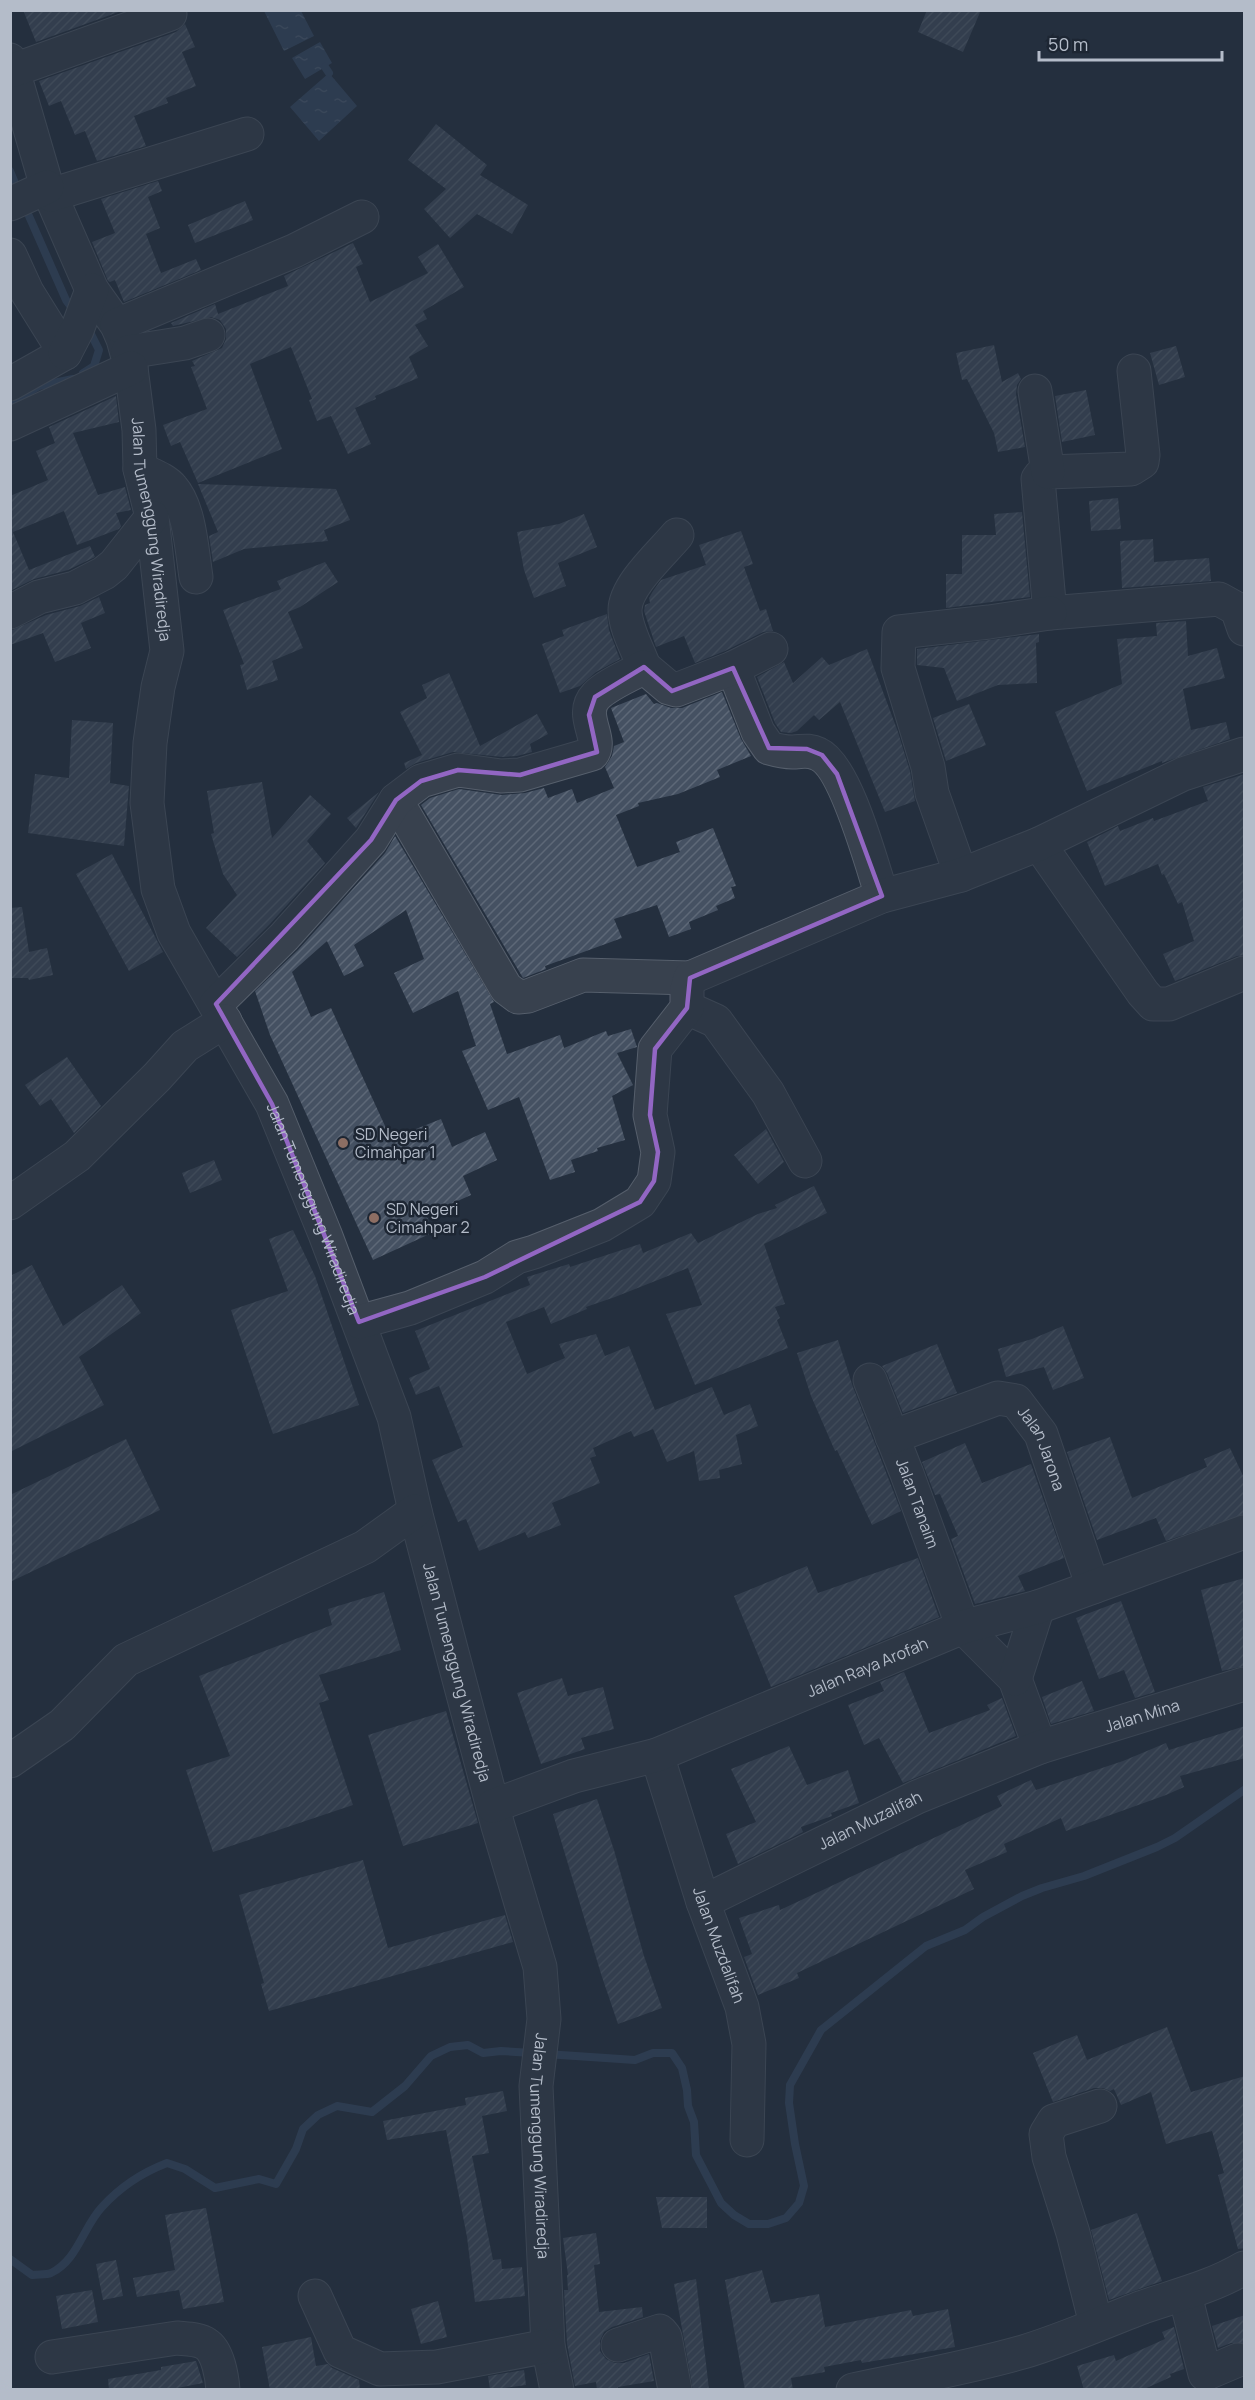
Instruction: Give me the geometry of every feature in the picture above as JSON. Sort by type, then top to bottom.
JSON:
[{"type":"street","points":[[12,65],[170,14]]},
{"type":"street","name":"Jalan Tumenggung Wiradiredja","points":[[12,65],[35,150],[34,196],[80,320],[125,348],[139,430],[140,469],[152,517],[167,651],[158,687],[150,743],[147,803],[158,889],[174,933],[272,1104],[359,1322],[394,1417],[415,1511],[493,1806],[540,1966],[543,2019],[536,2086],[548,2346],[557,2390]]},
{"type":"street","points":[[34,196],[247,134]]},
{"type":"street","points":[[10,423],[125,348],[294,251],[362,217]]},
{"type":"street","points":[[10,255],[27,292],[80,320],[10,384]]},
{"type":"street","points":[[125,348],[185,343],[208,335]]},
{"type":"street","points":[[1050,613],[1037,486],[1041,475],[1048,472],[1131,469],[1142,462],[1134,371]]},
{"type":"street","points":[[1035,390],[1048,472]]},
{"type":"street","points":[[140,469],[172,486],[181,503],[189,532],[196,578]]},
{"type":"street","points":[[10,612],[39,597],[75,588],[104,573],[114,565],[152,517]]},
{"type":"street","points":[[677,535],[635,584],[626,601],[626,619],[644,667],[672,690],[733,668],[771,649]]},
{"type":"street","points":[[961,875],[932,793],[928,767],[898,668],[899,632],[1050,613],[1219,599],[1237,609],[1245,629]]},
{"type":"street","points":[[10,1203],[77,1156],[220,1012],[371,840],[396,800],[422,782],[458,770],[501,776],[520,775],[592,754],[596,746],[589,715],[595,697],[644,667]]},
{"type":"street","points":[[733,668],[758,732],[769,748],[794,752],[807,749],[822,755],[837,774],[848,794],[882,896]]},
{"type":"street","points":[[359,1322],[410,1308],[485,1277],[517,1257],[602,1225],[640,1202],[654,1181],[658,1152],[650,1115],[655,1049],[689,993],[882,896],[961,875],[1039,844],[1183,774],[1245,753]]},
{"type":"street","points":[[396,800],[414,827],[447,891],[482,943],[506,988],[518,997],[528,996],[583,975],[689,993],[716,1021],[768,1092],[805,1161]]},
{"type":"street","points":[[1039,844],[1153,1004],[1168,1004],[1245,973]]},
{"type":"street","name":"Jalan Tanaim","points":[[870,1380],[963,1627]]},
{"type":"street","name":"Jalan Jarona","points":[[892,1437],[998,1398],[1016,1401],[1041,1434],[1093,1587]]},
{"type":"street","points":[[10,1761],[62,1725],[126,1660],[365,1547],[415,1511]]},
{"type":"street","name":"Jalan Raya Arofah","points":[[493,1806],[574,1776],[657,1755],[963,1627],[1038,1607],[1245,1532]]},
{"type":"street","points":[[1016,1680],[1038,1607]]},
{"type":"street","points":[[963,1627],[1016,1680],[1040,1747]]},
{"type":"street","name":"Jalan Mina","points":[[1040,1747],[1245,1684]]},
{"type":"street","name":"Jalan Muzalifah","points":[[703,1902],[917,1797],[1040,1747]]},
{"type":"street","name":"Jalan Muzdalifah","points":[[657,1755],[703,1902],[742,2007],[748,2044],[747,2140]]},
{"type":"street","points":[[1096,2324],[1073,2233],[1049,2157],[1047,2134],[1054,2121],[1100,2106]]},
{"type":"street","points":[[853,2390],[1023,2352],[1160,2301],[1185,2295],[1223,2280],[1245,2268]]},
{"type":"street","points":[[1185,2295],[1196,2382],[1238,2360]]},
{"type":"street","points":[[315,2296],[340,2351],[380,2369],[436,2367],[548,2346]]},
{"type":"street","points":[[618,2344],[660,2331],[665,2337],[675,2390]]},
{"type":"street","points":[[52,2357],[177,2338],[194,2340],[205,2343],[212,2349],[224,2390]]},
{"type":"highlighted area","points":[[644,667],[672,691],[733,668],[769,748],[807,749],[822,755],[837,774],[882,896],[690,978],[687,1008],[655,1049],[650,1115],[658,1152],[654,1181],[640,1202],[485,1277],[359,1322],[272,1104],[216,1004],[371,840],[396,800],[421,781],[458,770],[520,775],[597,752],[589,715],[595,697],[607,688]]},
{"type":"water","points":[[264,11],[301,11],[314,36],[284,51]]},
{"type":"water","points":[[320,42],[332,63],[305,79],[292,58]]},
{"type":"water","points":[[329,73],[357,106],[319,141],[290,107]]},
{"type":"building","points":[[23,10],[124,10],[36,42]]},
{"type":"building","points":[[927,10],[981,10],[963,52],[918,32]]},
{"type":"building","points":[[185,24],[195,47],[182,52],[196,86],[166,98],[168,103],[134,116],[146,146],[97,161],[85,131],[75,135],[61,101],[49,106],[39,81],[176,32]]},
{"type":"building","points":[[436,124],[487,165],[480,175],[528,205],[512,234],[477,214],[450,238],[424,209],[446,189],[408,160]]},
{"type":"building","points":[[158,181],[162,191],[148,197],[160,228],[146,234],[161,273],[196,259],[201,270],[124,302],[115,280],[108,281],[92,242],[115,233],[101,199]]},
{"type":"building","points":[[245,201],[253,220],[195,243],[188,225]]},
{"type":"building","points":[[353,243],[363,264],[356,267],[370,302],[428,273],[418,257],[438,244],[464,287],[423,311],[427,319],[415,325],[428,346],[409,357],[418,378],[375,396],[376,399],[355,408],[371,444],[348,454],[331,416],[317,421],[309,400],[312,399],[291,347],[250,364],[282,449],[198,483],[180,442],[171,446],[163,425],[207,409],[191,367],[195,366],[192,361],[222,348],[226,339],[226,329],[220,320],[211,317],[173,326],[171,323],[215,304],[218,314],[288,286],[284,276]]},
{"type":"building","points":[[994,345],[1002,382],[1018,373],[1021,379],[1017,385],[1016,394],[1025,447],[998,452],[994,433],[967,379],[962,380],[956,353]]},
{"type":"building","points":[[1176,346],[1185,377],[1159,385],[1150,353]]},
{"type":"building","points":[[1086,390],[1095,435],[1062,442],[1055,396]]},
{"type":"building","points":[[116,396],[119,422],[73,433],[98,495],[125,487],[131,510],[116,513],[121,526],[119,529],[77,545],[64,511],[13,532],[29,570],[90,546],[95,557],[68,570],[34,579],[10,591],[10,496],[48,480],[36,451],[55,443],[49,427]]},
{"type":"building","points":[[198,484],[336,489],[350,520],[324,530],[328,541],[244,549],[213,562],[209,536],[218,532]]},
{"type":"building","points":[[1118,498],[1121,529],[1091,531],[1089,501]]},
{"type":"building","points":[[1022,512],[1030,597],[946,608],[946,574],[962,574],[962,535],[996,535],[994,514]]},
{"type":"building","points":[[584,514],[597,547],[558,563],[566,586],[534,598],[524,570],[517,532],[559,524]]},
{"type":"building","points":[[741,531],[753,564],[744,567],[760,611],[766,609],[773,631],[763,632],[695,663],[684,636],[656,647],[644,611],[645,605],[650,603],[649,598],[661,580],[706,565],[699,545]]},
{"type":"building","points":[[1153,539],[1154,562],[1209,558],[1211,581],[1122,588],[1120,541]]},
{"type":"building","points":[[325,562],[338,582],[300,607],[288,612],[303,648],[272,661],[278,680],[247,690],[240,665],[244,664],[223,610],[281,589],[277,581]]},
{"type":"building","points":[[99,597],[105,613],[81,623],[91,648],[55,662],[43,633],[10,645],[10,631],[46,615],[80,606]]},
{"type":"building","points":[[607,614],[609,630],[620,659],[596,672],[580,686],[560,693],[542,644],[564,636],[562,630]]},
{"type":"building","points":[[1186,621],[1188,656],[1217,648],[1225,678],[1183,689],[1191,730],[1226,722],[1230,739],[1162,763],[1162,761],[1087,791],[1055,712],[1122,684],[1117,639],[1157,636],[1156,623]]},
{"type":"building","points":[[1039,634],[1039,642],[1036,643],[1037,683],[998,685],[957,701],[944,668],[917,665],[917,649]]},
{"type":"building","points":[[867,649],[898,732],[910,771],[915,801],[885,812],[840,702],[819,720],[814,715],[797,731],[781,732],[775,723],[757,677],[784,662],[793,683],[822,657],[829,665]]},
{"type":"building","points":[[449,673],[480,746],[537,714],[548,734],[530,744],[532,752],[517,756],[502,757],[453,752],[416,763],[406,769],[404,763],[422,755],[400,712],[427,698],[422,685]]},
{"type":"building","points":[[722,692],[741,739],[751,756],[717,770],[720,777],[678,794],[638,803],[639,806],[616,815],[637,867],[680,852],[676,842],[713,828],[736,886],[731,887],[735,898],[716,906],[718,910],[689,922],[691,929],[669,937],[657,905],[614,919],[622,938],[545,966],[546,969],[523,978],[421,805],[430,798],[459,789],[502,795],[525,793],[544,788],[548,798],[572,789],[577,803],[614,788],[605,767],[612,756],[614,746],[624,742],[611,708],[646,694],[654,704],[682,708]]},
{"type":"building","points":[[969,704],[986,745],[946,761],[933,718]]},
{"type":"building","points":[[72,720],[113,723],[110,783],[129,786],[124,846],[28,833],[35,774],[69,778]]},
{"type":"building","points":[[1245,774],[1245,955],[1237,956],[1175,981],[1163,954],[1194,941],[1182,902],[1178,904],[1158,864],[1105,886],[1087,842],[1118,826],[1120,831],[1208,801],[1203,787]]},
{"type":"building","points":[[262,782],[272,838],[310,795],[331,814],[307,841],[325,863],[237,957],[206,928],[237,895],[223,874],[211,834],[214,833],[207,791]]},
{"type":"building","points":[[379,792],[356,828],[347,818]]},
{"type":"building","points":[[395,836],[494,1002],[490,1004],[507,1054],[560,1035],[564,1048],[606,1031],[608,1036],[631,1029],[637,1047],[617,1053],[633,1085],[612,1096],[625,1140],[597,1148],[598,1151],[571,1160],[575,1172],[550,1180],[519,1097],[488,1110],[462,1051],[476,1046],[458,991],[413,1013],[394,973],[424,959],[406,910],[354,945],[364,966],[344,976],[327,941],[292,972],[311,1017],[331,1008],[391,1139],[441,1119],[452,1147],[485,1132],[497,1160],[463,1176],[471,1195],[426,1215],[434,1232],[373,1260],[270,1035],[255,991],[298,950],[385,853]]},
{"type":"building","points":[[112,854],[163,952],[129,971],[76,874]]},
{"type":"building","points":[[22,907],[29,952],[47,948],[53,975],[29,980],[28,978],[10,978],[10,908]]},
{"type":"building","points":[[67,1057],[101,1106],[74,1133],[51,1099],[40,1106],[25,1085]]},
{"type":"building","points":[[766,1129],[784,1162],[758,1184],[734,1155]]},
{"type":"building","points":[[214,1160],[222,1180],[190,1193],[182,1173]]},
{"type":"building","points":[[814,1186],[827,1213],[764,1244],[785,1304],[775,1307],[780,1318],[777,1320],[788,1348],[695,1385],[666,1314],[702,1305],[688,1268],[586,1307],[587,1309],[551,1324],[544,1307],[506,1322],[527,1374],[565,1358],[559,1344],[596,1334],[605,1356],[629,1346],[655,1410],[712,1387],[724,1415],[750,1404],[758,1426],[736,1435],[742,1464],[719,1470],[720,1478],[699,1481],[694,1451],[667,1462],[653,1429],[634,1437],[631,1431],[593,1448],[596,1456],[590,1458],[600,1483],[552,1503],[561,1525],[528,1538],[525,1532],[479,1551],[466,1519],[458,1522],[432,1460],[463,1447],[439,1386],[416,1395],[409,1378],[430,1369],[415,1331],[530,1285],[527,1277],[569,1264],[570,1267],[640,1244],[643,1253],[691,1233],[698,1243],[758,1214],[777,1208],[775,1205]]},
{"type":"building","points":[[293,1230],[315,1276],[359,1405],[273,1434],[231,1310],[288,1291],[269,1239]]},
{"type":"building","points":[[32,1265],[63,1326],[122,1285],[141,1313],[79,1357],[104,1405],[10,1452],[10,1276]]},
{"type":"building","points":[[1063,1326],[1084,1378],[1053,1390],[1044,1367],[1006,1377],[998,1349],[1032,1339]]},
{"type":"building","points":[[838,1340],[853,1387],[901,1511],[872,1525],[837,1450],[835,1451],[811,1396],[797,1353]]},
{"type":"building","points":[[937,1344],[957,1393],[903,1413],[882,1366]]},
{"type":"building","points":[[1110,1437],[1132,1498],[1207,1467],[1204,1459],[1230,1448],[1245,1480],[1245,1514],[1166,1541],[1156,1518],[1097,1540],[1067,1452]]},
{"type":"building","points":[[126,1439],[160,1510],[10,1582],[10,1495]]},
{"type":"building","points":[[965,1443],[982,1483],[1031,1464],[1064,1558],[1018,1576],[1025,1591],[975,1604],[951,1539],[958,1536],[940,1494],[935,1495],[922,1462]]},
{"type":"building","points":[[918,1558],[939,1617],[771,1687],[734,1596],[807,1566],[818,1593]]},
{"type":"building","points":[[1245,1578],[1245,1666],[1222,1671],[1201,1590]]},
{"type":"building","points":[[384,1592],[401,1650],[319,1675],[329,1700],[319,1703],[353,1805],[213,1852],[186,1770],[230,1756],[199,1676],[332,1625],[328,1609]]},
{"type":"building","points":[[1121,1601],[1155,1692],[1135,1698],[1124,1670],[1099,1679],[1076,1618]]},
{"type":"building","points":[[904,1672],[929,1733],[990,1710],[987,1705],[1002,1698],[1016,1736],[903,1783],[879,1738],[864,1745],[848,1705],[884,1691],[880,1682]]},
{"type":"building","points":[[562,1678],[568,1696],[603,1687],[614,1729],[581,1738],[585,1749],[541,1764],[517,1693]]},
{"type":"building","points":[[1082,1681],[1094,1711],[1051,1724],[1042,1697]]},
{"type":"building","points":[[446,1711],[478,1823],[403,1846],[368,1735]]},
{"type":"building","points":[[1245,1726],[1245,1758],[1180,1776],[1184,1787],[1066,1831],[1061,1818],[1004,1844],[1007,1852],[965,1870],[974,1889],[797,1973],[799,1978],[758,1995],[744,1957],[752,1954],[739,1918],[779,1905],[780,1910],[1002,1806],[997,1796],[1031,1780],[1036,1790],[1123,1761],[1166,1743],[1169,1750]]},
{"type":"building","points":[[789,1746],[807,1785],[848,1770],[859,1803],[801,1827],[803,1832],[738,1864],[726,1834],[756,1822],[731,1769]]},
{"type":"building","points":[[597,1799],[662,2008],[618,2024],[553,1814]]},
{"type":"building","points":[[363,1860],[388,1948],[505,1915],[513,1942],[269,2011],[261,1984],[264,1983],[239,1895]]},
{"type":"building","points":[[1167,2027],[1191,2092],[1245,2076],[1245,2248],[1238,2249],[1218,2175],[1224,2173],[1212,2131],[1166,2144],[1151,2092],[1121,2105],[1114,2089],[1110,2091],[1103,2088],[1094,2088],[1053,2102],[1033,2053],[1077,2035],[1087,2060]]},
{"type":"building","points":[[503,2091],[507,2111],[482,2116],[489,2153],[472,2156],[493,2260],[501,2259],[502,2269],[522,2267],[525,2296],[475,2302],[467,2237],[446,2130],[387,2140],[383,2121],[466,2105],[465,2098]]},
{"type":"building","points":[[656,2197],[707,2197],[707,2228],[662,2228]]},
{"type":"building","points":[[206,2208],[224,2302],[183,2309],[179,2290],[137,2297],[133,2278],[175,2270],[165,2215]]},
{"type":"building","points":[[1137,2213],[1162,2281],[1109,2300],[1091,2230]]},
{"type":"building","points":[[596,2233],[600,2264],[594,2265],[599,2312],[642,2307],[643,2317],[604,2332],[600,2341],[600,2351],[606,2359],[615,2363],[624,2363],[649,2354],[654,2381],[618,2387],[618,2390],[597,2390],[596,2382],[575,2386],[567,2344],[564,2290],[568,2290],[568,2275],[563,2238]]},
{"type":"building","points":[[116,2260],[123,2296],[103,2300],[96,2264]]},
{"type":"building","points":[[762,2270],[771,2303],[819,2294],[825,2327],[911,2310],[913,2316],[948,2309],[955,2347],[824,2367],[825,2372],[791,2378],[793,2390],[745,2390],[725,2280]]},
{"type":"building","points":[[696,2279],[709,2390],[693,2390],[674,2284]]},
{"type":"building","points":[[92,2290],[98,2322],[62,2329],[56,2296]]},
{"type":"building","points":[[438,2301],[447,2337],[421,2344],[411,2309]]},
{"type":"building","points":[[1245,2315],[1245,2343],[1231,2343],[1218,2348],[1212,2326]]},
{"type":"building","points":[[1174,2327],[1184,2369],[1142,2390],[1084,2390],[1077,2366],[1114,2355],[1116,2361],[1165,2339],[1162,2332]]},
{"type":"building","points":[[311,2337],[316,2366],[328,2364],[359,2380],[360,2390],[270,2390],[262,2347]]},
{"type":"building","points":[[196,2361],[203,2383],[167,2390],[109,2390],[108,2379],[161,2370],[161,2367]]},
{"type":"building","points":[[524,2370],[526,2385],[490,2390],[488,2376]]},
{"type":"waterway","points":[[325,67],[329,73]]},
{"type":"waterway","points":[[10,171],[19,193]]},
{"type":"waterway","points":[[25,207],[66,300],[75,312]]},
{"type":"waterway","points":[[83,373],[94,366],[99,350],[88,328]]},
{"type":"waterway","points":[[10,403],[39,386],[73,379]]},
{"type":"waterway","points":[[546,2054],[635,2060],[653,2053],[672,2053],[682,2068],[688,2106],[694,2122],[696,2155],[721,2203],[734,2215],[749,2224],[768,2224],[786,2218],[799,2203],[804,2186],[789,2103],[790,2085],[821,2030],[926,1946],[965,1930],[983,1917],[1022,1896],[1084,1876],[1157,1847],[1175,1838],[1244,1790]]},
{"type":"waterway","points":[[10,2259],[32,2275],[51,2273],[68,2260],[95,2215],[109,2199],[132,2181],[167,2163],[185,2169],[215,2188],[259,2179],[276,2184],[296,2149],[303,2129],[318,2115],[337,2106],[372,2112],[405,2086],[431,2056],[450,2047],[468,2045],[483,2053],[501,2051],[532,2053]]},
{"type":"place","name":"SD Negeri Cimahpar 1","points":[[343,1143]]},
{"type":"place","name":"SD Negeri Cimahpar 2","points":[[374,1218]]}]
